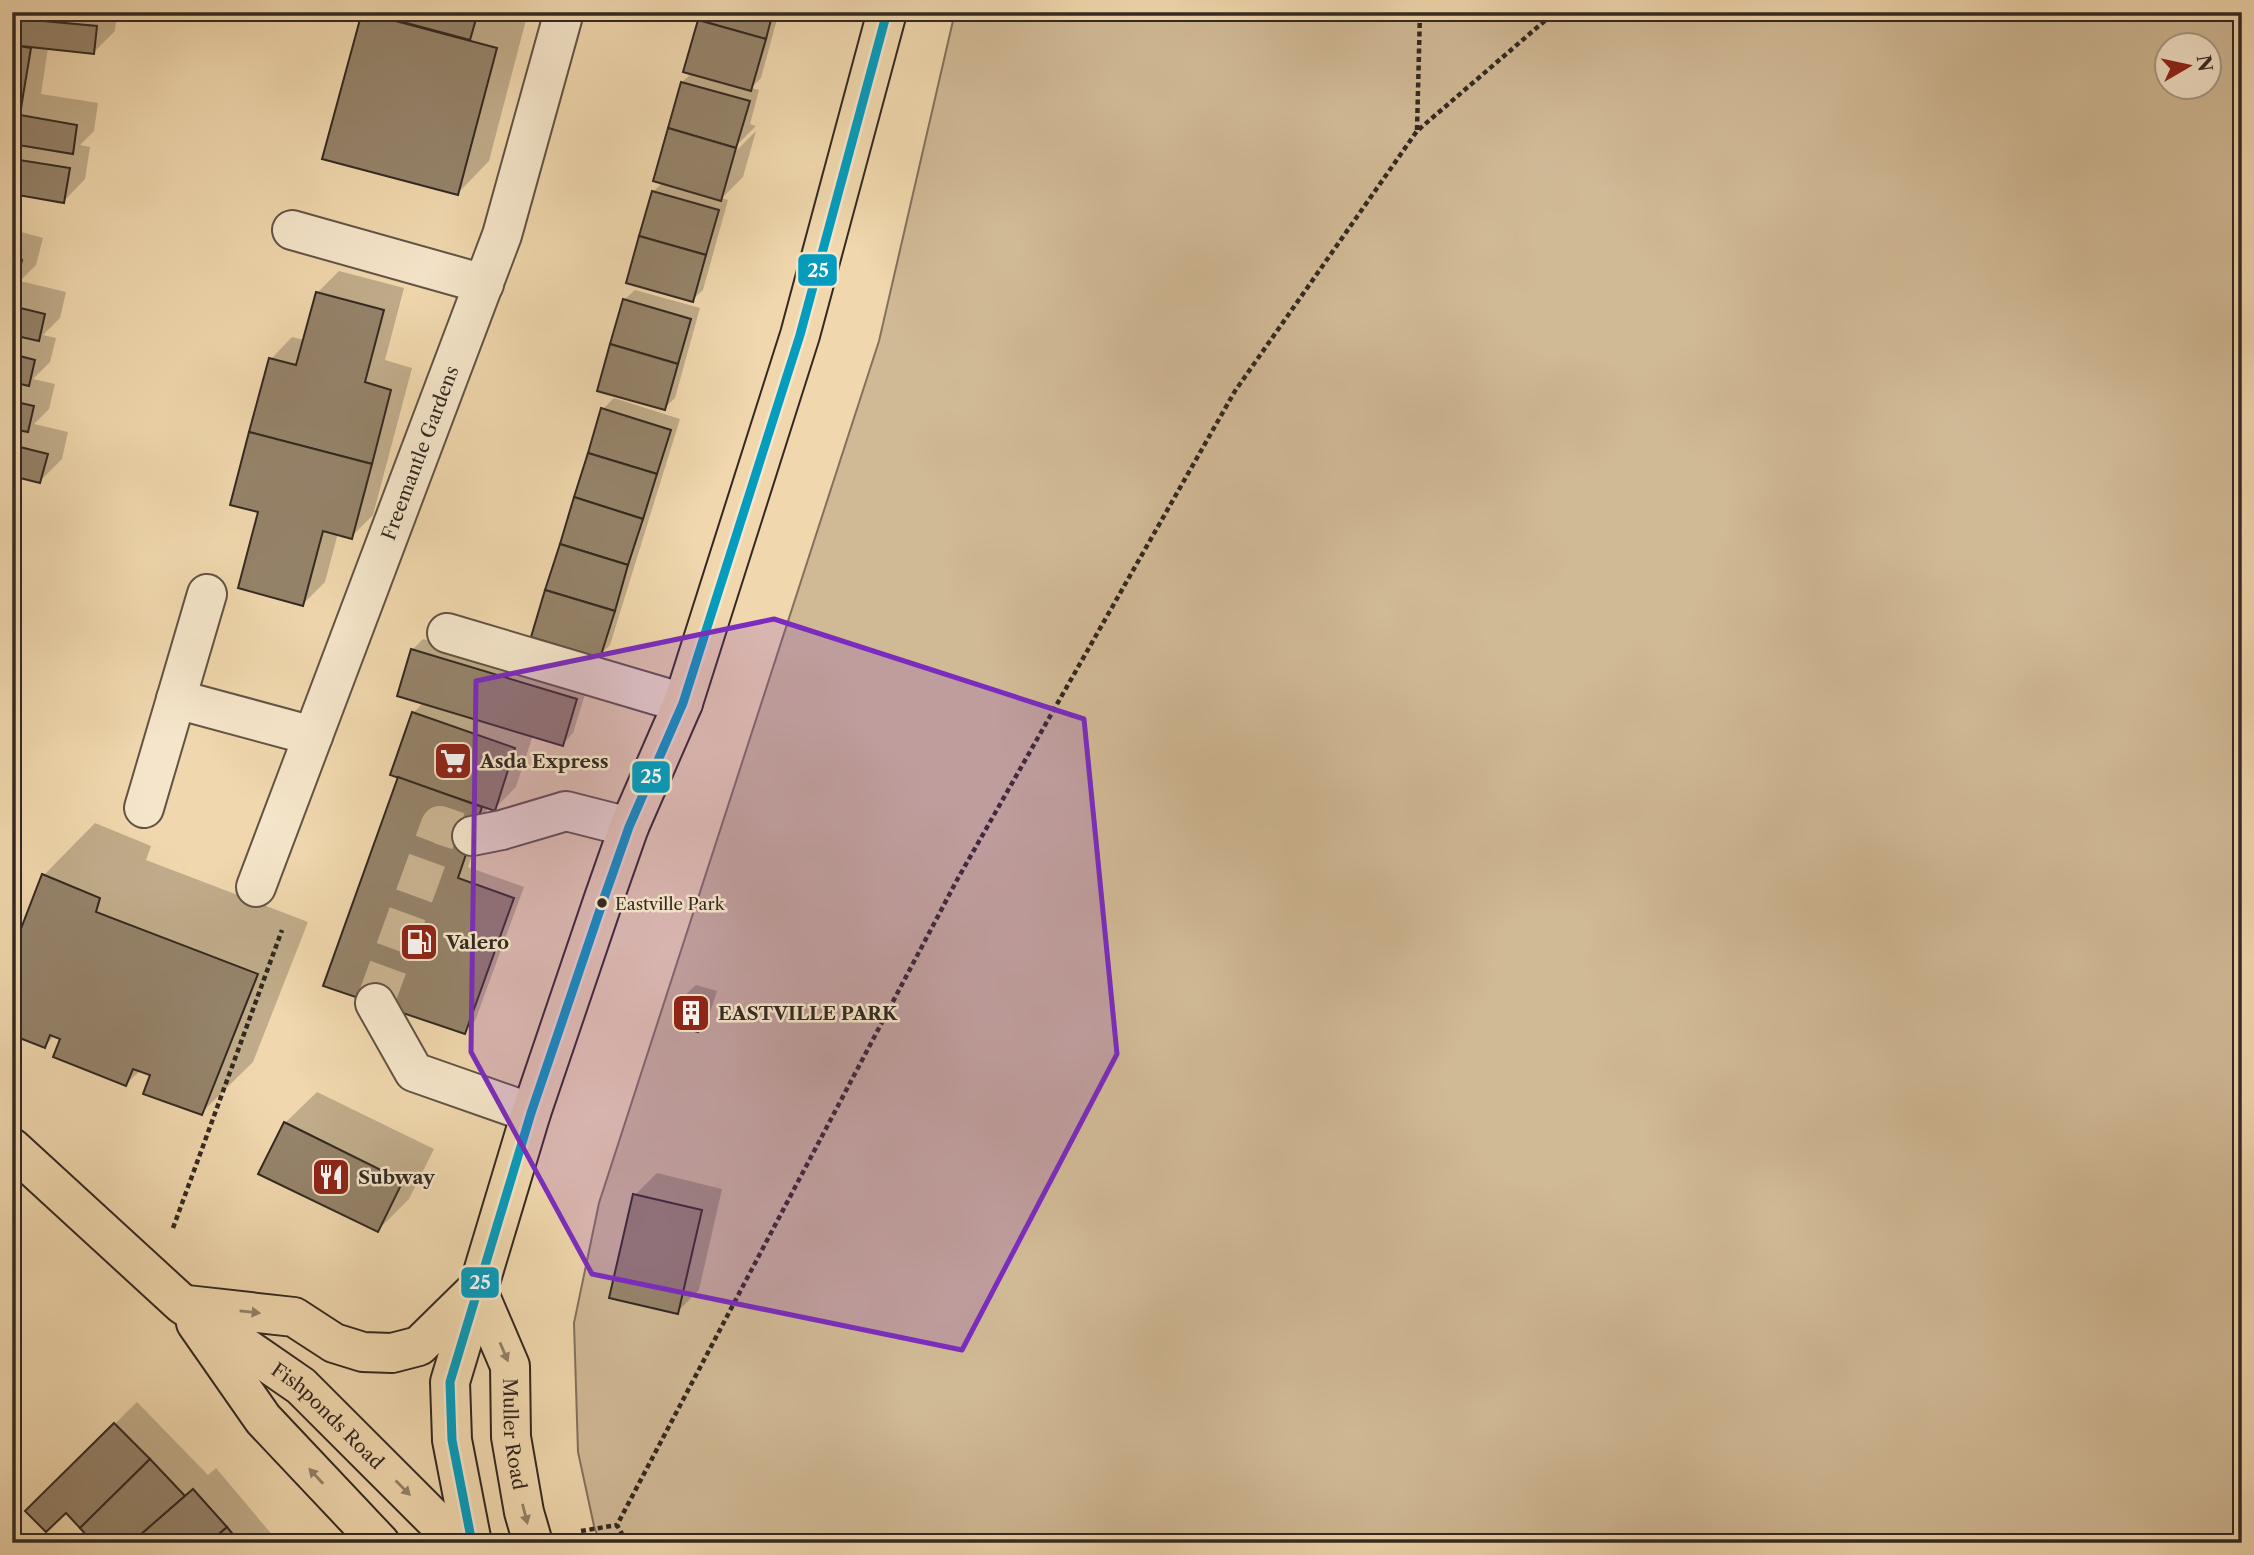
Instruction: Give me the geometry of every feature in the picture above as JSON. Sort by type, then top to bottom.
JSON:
[{"type":"main road","points":[[472,1543],[452,1440],[450,1382],[531,1114],[629,827],[683,703],[800,335],[887,12]]},
{"type":"main road","name":"Fishponds Road","points":[[12,1148],[182,1304],[301,1386],[458,1543]]},
{"type":"main road","points":[[182,1304],[294,1317],[334,1343],[363,1352],[392,1353],[419,1346],[477,1289]]},
{"type":"main road","name":"Muller Road","points":[[477,1289],[510,1366],[511,1437],[524,1512],[533,1543]]},
{"type":"main road","name":"Fishponds Road","points":[[182,1304],[263,1419],[380,1543]]},
{"type":"street","name":"Freemantle Gardens","points":[[256,887],[502,235],[564,12]]},
{"type":"street","points":[[292,230],[484,284]]},
{"type":"street","points":[[144,808],[207,594]]},
{"type":"street","points":[[447,632],[683,703]]},
{"type":"street","points":[[176,699],[313,736]]},
{"type":"street","points":[[472,836],[566,811],[629,827]]},
{"type":"street","points":[[375,1003],[414,1072],[531,1114]]},
{"type":"path","points":[[1417,131],[1420,12]]},
{"type":"path","points":[[617,1525],[957,880],[1235,391],[1417,131],[1555,12]]},
{"type":"path","points":[[155,1278],[288,914],[256,887]]},
{"type":"path","points":[[577,1531],[617,1525]]},
{"type":"path","points":[[617,1525],[627,1543]]},
{"type":"highlighted area","points":[[774,619],[1084,719],[1117,1054],[962,1350],[592,1274],[471,1052],[476,681]]},
{"type":"shaded area","name":"Eastville Park","points":[[955,12],[2242,12],[2242,1543],[600,1543],[578,1452],[574,1323],[599,1203],[879,341]]},
{"type":"building","points":[[12,12],[34,12],[33,20],[97,26],[94,54],[12,45]]},
{"type":"building","points":[[362,12],[497,48],[458,195],[322,159]]},
{"type":"building","points":[[402,12],[478,12],[470,40],[399,21]]},
{"type":"building","points":[[700,12],[773,12],[766,39],[698,20]]},
{"type":"building","points":[[698,20],[766,39],[751,91],[683,72]]},
{"type":"building","points":[[12,45],[31,48],[23,96],[12,95]]},
{"type":"building","points":[[681,82],[750,101],[736,148],[668,128]]},
{"type":"building","points":[[12,95],[23,96],[20,115],[77,125],[73,154],[12,144]]},
{"type":"building","points":[[668,128],[736,148],[721,201],[653,181]]},
{"type":"building","points":[[12,144],[16,145],[13,159],[70,168],[64,203],[12,194]]},
{"type":"building","points":[[652,191],[719,210],[706,255],[639,236]]},
{"type":"building","points":[[639,236],[706,255],[693,302],[626,283]]},
{"type":"building","points":[[12,257],[22,260],[15,289],[12,288]]},
{"type":"building","points":[[316,292],[384,310],[365,382],[391,390],[372,464],[249,432],[269,358],[296,365]]},
{"type":"building","points":[[623,299],[691,319],[678,364],[610,344]]},
{"type":"building","points":[[12,306],[45,314],[39,341],[12,335]]},
{"type":"building","points":[[610,344],[678,364],[665,410],[597,391]]},
{"type":"building","points":[[12,354],[35,360],[29,386],[12,382]]},
{"type":"building","points":[[12,401],[34,406],[28,432],[12,429]]},
{"type":"building","points":[[601,408],[671,430],[657,474],[588,453]]},
{"type":"building","points":[[249,432],[372,464],[352,539],[323,531],[303,606],[238,588],[258,512],[230,505]]},
{"type":"building","points":[[12,445],[48,454],[40,483],[12,476]]},
{"type":"building","points":[[588,453],[657,474],[643,519],[574,497]]},
{"type":"building","points":[[574,497],[643,519],[628,565],[560,544]]},
{"type":"building","points":[[560,544],[628,565],[615,611],[545,590]]},
{"type":"building","points":[[545,590],[615,611],[600,658],[531,637]]},
{"type":"building","points":[[411,649],[577,699],[563,746],[397,696]]},
{"type":"building","name":"Asda Express","points":[[412,712],[515,748],[495,811],[390,775]]},
{"type":"building","name":"Valero","points":[[398,777],[482,807],[458,878],[514,898],[465,1034],[323,986]]},
{"type":"building","points":[[42,874],[100,898],[96,912],[258,974],[202,1115],[143,1094],[150,1075],[133,1069],[126,1086],[53,1057],[60,1039],[50,1035],[45,1048],[12,1035],[12,952]]},
{"type":"building","name":"EASTVILLE PARK","points":[[683,995],[707,1001],[698,1032],[674,1025]]},
{"type":"building","name":"Subway","points":[[284,1122],[403,1181],[378,1232],[258,1174]]},
{"type":"building","points":[[633,1194],[702,1210],[678,1314],[609,1298]]},
{"type":"building","points":[[114,1423],[150,1459],[80,1528],[66,1513],[46,1532],[25,1511]]},
{"type":"building","points":[[150,1459],[185,1496],[131,1543],[93,1543],[80,1528]]},
{"type":"building","points":[[193,1489],[227,1527],[209,1543],[131,1543]]},
{"type":"building","points":[[227,1527],[240,1543],[209,1543]]},
{"type":"tunnel","points":[[375,1003],[440,825],[472,836]]},
{"type":"transit line","name":"25","points":[[472,1543],[452,1440],[450,1382],[531,1113],[604,898],[629,827],[683,703],[800,335],[887,12]]},
{"type":"place","name":"Asda Express","points":[[453,761]]},
{"type":"place","name":"Eastville Park","points":[[602,903]]},
{"type":"place","name":"Valero","points":[[419,942]]},
{"type":"place","name":"EASTVILLE PARK","points":[[691,1013]]},
{"type":"place","name":"Subway","points":[[331,1177]]}]
